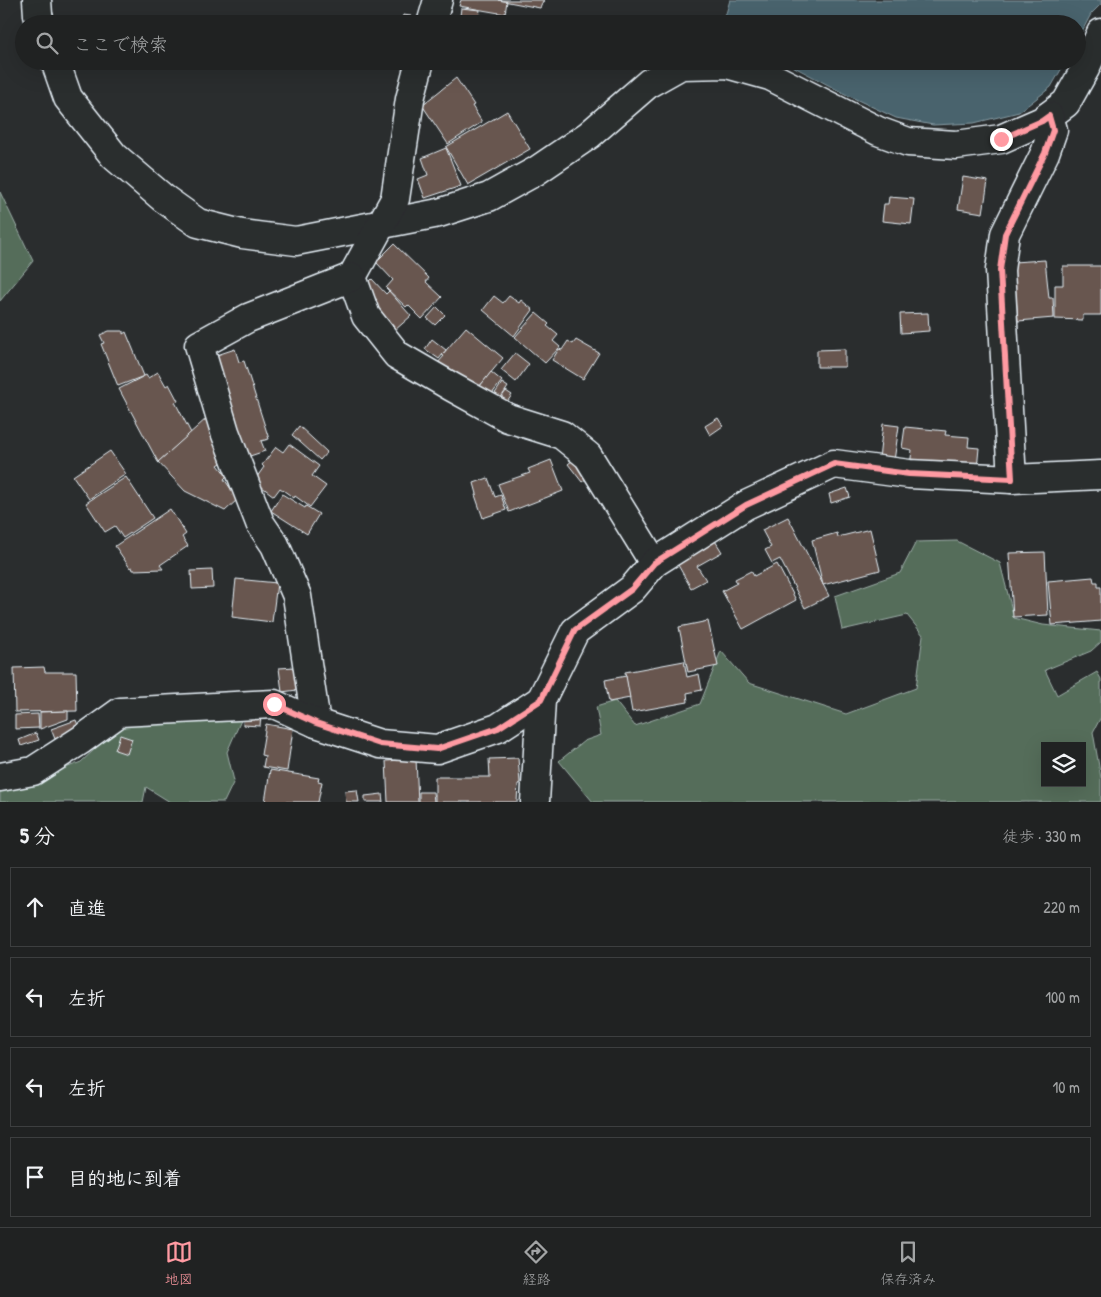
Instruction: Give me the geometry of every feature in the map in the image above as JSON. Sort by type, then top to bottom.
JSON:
[{"type":"street","points":[[37,0],[38,15]]},
{"type":"street","points":[[434,15],[438,0]]},
{"type":"street","points":[[1086,67],[1101,33]]},
{"type":"street","points":[[58,70],[68,98],[114,156],[163,198],[198,223],[242,234],[296,241],[439,213],[489,197],[536,171],[589,135],[649,84],[673,70]]},
{"type":"street","points":[[316,723],[297,596],[275,545],[260,522],[225,432],[200,345],[248,318],[352,277],[396,199],[410,98],[418,70]]},
{"type":"street","points":[[748,70],[770,76],[878,131],[908,142],[956,145],[1001,139],[1042,121],[1066,103],[1084,70]]},
{"type":"street","points":[[1012,479],[1000,270],[1005,234],[1045,153],[1053,130],[1049,116]]},
{"type":"street","points":[[352,277],[366,316],[397,355],[508,418],[562,435],[588,456],[654,563]]},
{"type":"street","points":[[535,802],[541,700],[575,630],[632,589],[654,563],[746,505],[834,464],[909,474],[1012,479],[1101,475]]},
{"type":"street","points":[[0,777],[33,771],[120,712],[274,704],[316,723],[380,744],[437,749],[498,728],[541,700]]},
{"type":"green space","points":[[0,192],[33,261],[0,301]]},
{"type":"green space","points":[[957,541],[1000,563],[1014,618],[1043,625],[1101,631],[1101,642],[1091,651],[1045,670],[1057,695],[1097,672],[1101,679],[1101,717],[1093,732],[1101,778],[1101,802],[593,802],[559,761],[584,741],[601,735],[596,707],[615,701],[635,726],[700,704],[721,651],[749,683],[846,714],[916,688],[923,635],[907,615],[842,630],[835,596],[900,573],[916,542]]},
{"type":"green space","points":[[242,718],[227,752],[234,781],[224,802],[170,802],[146,787],[143,802],[0,802],[0,790],[17,787],[81,762],[123,723]]},
{"type":"water","points":[[730,0],[1101,0],[1101,4],[1091,14],[1086,24],[1086,15],[726,15]]},
{"type":"water","points":[[800,70],[1061,70],[1051,87],[1019,112],[974,123],[933,125],[896,118]]},
{"type":"building","points":[[461,0],[507,1],[505,14],[459,6]]},
{"type":"building","points":[[498,0],[544,0],[540,8]]},
{"type":"building","points":[[461,8],[480,10],[479,15],[460,15]]},
{"type":"building","points":[[456,78],[474,105],[472,106],[482,122],[448,144],[422,105]]},
{"type":"building","points":[[507,111],[530,149],[468,185],[446,147]]},
{"type":"building","points":[[446,148],[461,186],[425,198],[418,179],[428,175],[422,158]]},
{"type":"building","points":[[963,177],[988,181],[983,213],[958,209]]},
{"type":"building","points":[[889,197],[914,199],[911,224],[882,221],[884,204],[888,204]]},
{"type":"building","points":[[394,244],[429,278],[426,282],[442,297],[422,319],[386,288],[393,280],[376,262]]},
{"type":"building","points":[[1045,260],[1049,298],[1053,298],[1054,318],[1018,321],[1013,262]]},
{"type":"building","points":[[1063,266],[1101,266],[1101,315],[1083,315],[1083,320],[1055,319],[1055,285],[1063,285]]},
{"type":"building","points":[[372,279],[386,294],[389,291],[411,316],[394,331],[370,305],[377,300],[365,286]]},
{"type":"building","points":[[494,296],[503,303],[509,296],[519,303],[521,300],[533,310],[514,336],[483,310]]},
{"type":"building","points":[[437,307],[445,315],[435,325],[427,318]]},
{"type":"building","points":[[536,313],[558,335],[553,341],[560,347],[545,363],[515,337]]},
{"type":"building","points":[[928,313],[929,331],[901,333],[900,314]]},
{"type":"building","points":[[466,327],[503,358],[479,387],[473,382],[437,364],[444,356],[442,355]]},
{"type":"building","points":[[109,331],[123,331],[123,334],[126,332],[144,376],[118,386],[101,344],[104,343],[100,335]]},
{"type":"building","points":[[432,339],[446,350],[439,359],[425,349]]},
{"type":"building","points":[[576,340],[599,353],[583,379],[552,360],[559,349],[562,350],[568,341],[573,344]]},
{"type":"building","points":[[235,349],[239,362],[244,361],[269,439],[261,441],[265,451],[244,458],[211,357]]},
{"type":"building","points":[[845,349],[845,367],[817,367],[817,350]]},
{"type":"building","points":[[515,353],[529,364],[516,382],[501,370]]},
{"type":"building","points":[[158,372],[166,386],[169,384],[178,401],[175,402],[191,433],[158,462],[119,389],[146,375],[148,378]]},
{"type":"building","points":[[491,372],[502,381],[491,395],[480,386]]},
{"type":"building","points":[[502,383],[508,387],[500,399],[494,395]]},
{"type":"building","points":[[506,391],[512,395],[507,402],[501,398]]},
{"type":"building","points":[[207,418],[224,461],[218,465],[227,476],[224,479],[238,499],[225,511],[185,491],[158,462]]},
{"type":"building","points":[[718,418],[723,426],[710,435],[705,426]]},
{"type":"building","points":[[883,424],[899,426],[894,461],[879,459]]},
{"type":"building","points":[[299,426],[327,452],[320,460],[292,435]]},
{"type":"building","points":[[905,427],[946,431],[945,435],[969,437],[968,447],[979,448],[977,469],[910,466],[912,450],[902,448]]},
{"type":"building","points":[[289,444],[319,466],[312,476],[326,486],[310,507],[280,488],[274,496],[254,481],[264,467],[262,465],[276,447],[283,452]]},
{"type":"building","points":[[110,451],[126,474],[89,499],[73,476]]},
{"type":"building","points":[[578,456],[591,475],[582,482],[568,464]]},
{"type":"building","points":[[551,460],[563,491],[509,512],[498,484],[530,473],[528,469]]},
{"type":"building","points":[[126,477],[153,518],[123,538],[115,526],[105,532],[86,503]]},
{"type":"building","points":[[488,478],[495,497],[501,495],[506,510],[483,518],[475,495],[477,494],[474,483]]},
{"type":"building","points":[[847,488],[850,497],[831,503],[829,494]]},
{"type":"building","points":[[282,494],[319,514],[307,534],[271,511]]},
{"type":"building","points":[[170,509],[186,534],[182,537],[188,546],[160,565],[163,569],[133,570],[115,546]]},
{"type":"building","points":[[788,517],[829,596],[805,608],[780,559],[772,563],[765,550],[771,547],[762,530]]},
{"type":"building","points":[[870,529],[880,570],[823,585],[812,540],[837,533],[838,537]]},
{"type":"building","points":[[714,539],[722,552],[697,566],[706,580],[691,588],[674,558]]},
{"type":"building","points":[[1045,552],[1048,615],[1013,617],[1009,553]]},
{"type":"building","points":[[777,564],[796,600],[743,629],[722,591],[737,583],[735,579],[751,571],[754,576]]},
{"type":"building","points":[[212,570],[213,588],[192,589],[191,571]]},
{"type":"building","points":[[1093,577],[1094,582],[1098,582],[1098,587],[1101,587],[1101,621],[1052,625],[1048,581]]},
{"type":"building","points":[[236,579],[277,583],[272,622],[232,617]]},
{"type":"building","points":[[708,621],[718,666],[688,672],[679,627]]},
{"type":"building","points":[[684,661],[687,677],[699,674],[702,690],[687,693],[688,702],[632,712],[625,672]]},
{"type":"building","points":[[44,667],[45,672],[76,672],[77,711],[15,712],[14,668]]},
{"type":"building","points":[[295,667],[297,690],[282,692],[279,668]]},
{"type":"building","points":[[626,676],[630,698],[609,702],[605,680]]},
{"type":"building","points":[[68,711],[68,719],[40,729],[40,712]]},
{"type":"building","points":[[244,712],[261,713],[260,726],[243,725]]},
{"type":"building","points":[[38,714],[39,728],[15,729],[15,715]]},
{"type":"building","points":[[76,720],[79,728],[55,739],[51,729]]},
{"type":"building","points":[[266,724],[293,729],[287,771],[263,767],[265,756],[261,755]]},
{"type":"building","points":[[36,733],[39,740],[21,746],[19,740]]},
{"type":"building","points":[[120,735],[132,739],[127,754],[115,750]]},
{"type":"building","points":[[518,758],[520,783],[518,784],[517,802],[435,802],[435,777],[490,777],[489,759]]},
{"type":"building","points":[[416,759],[418,802],[388,802],[386,761]]},
{"type":"building","points":[[270,770],[319,778],[318,781],[322,782],[318,802],[265,802]]},
{"type":"building","points":[[357,790],[359,802],[346,802],[345,791]]},
{"type":"building","points":[[419,792],[433,792],[434,802],[419,802]]},
{"type":"building","points":[[382,794],[383,802],[365,802],[365,796]]},
{"type":"route","points":[[274,704],[316,723],[380,744],[437,749],[498,728],[541,700],[575,630],[632,589],[654,563],[746,505],[834,464],[909,474],[1012,479],[1000,270],[1005,234],[1045,153],[1053,130],[1049,116],[1001,139]]}]
